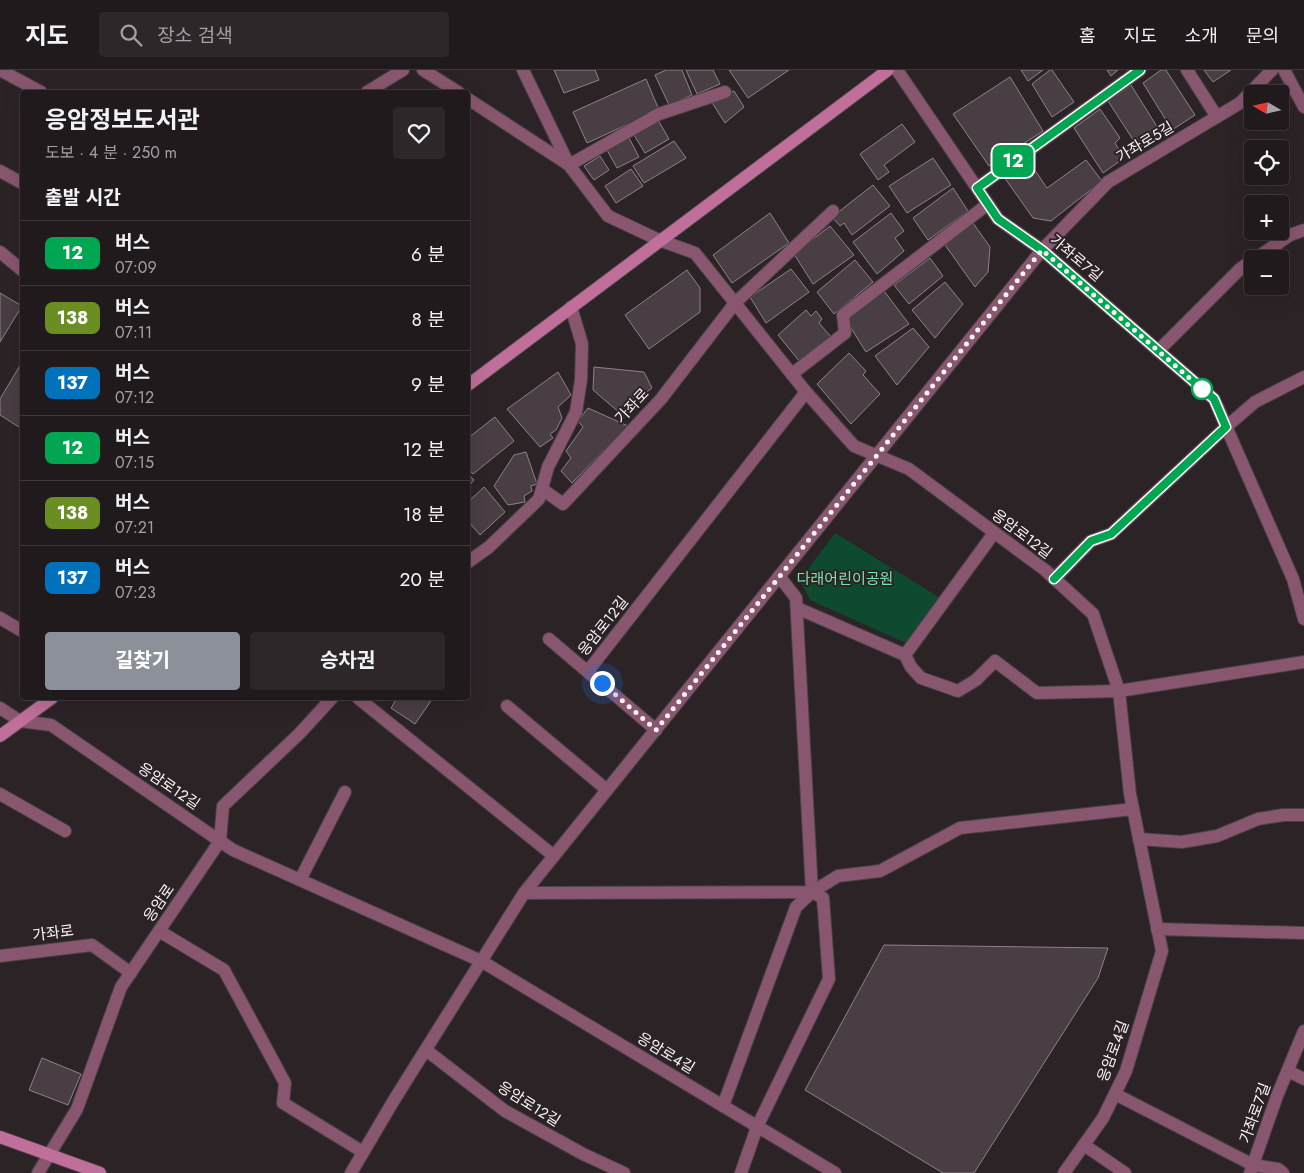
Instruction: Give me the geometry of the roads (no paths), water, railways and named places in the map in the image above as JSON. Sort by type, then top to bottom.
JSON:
[{"type":"main road","points":[[470,383],[888,70]]},
{"type":"main road","points":[[0,736],[49,700]]},
{"type":"main road","points":[[0,1137],[100,1173]]},
{"type":"street","points":[[0,70],[37,90]]},
{"type":"street","points":[[370,90],[403,70]]},
{"type":"street","points":[[423,70],[455,90]]},
{"type":"street","points":[[523,70],[569,165],[608,216],[660,240],[695,253],[806,392]]},
{"type":"street","name":"가좌로7길","points":[[897,70],[998,219],[1042,250],[1214,399],[1293,579],[1304,619]]},
{"type":"street","points":[[977,188],[1140,70]]},
{"type":"street","points":[[1187,70],[1217,117]]},
{"type":"street","name":"가좌로5길","points":[[1042,250],[1108,182],[1240,103],[1272,70]]},
{"type":"street","points":[[1284,70],[1304,106]]},
{"type":"street","points":[[569,165],[659,114],[725,92]]},
{"type":"street","points":[[470,100],[569,165]]},
{"type":"street","points":[[0,171],[20,182]]},
{"type":"street","points":[[792,374],[845,333],[843,315],[988,204]]},
{"type":"street","name":"가좌로","points":[[542,489],[562,504],[660,399],[735,303],[833,211]]},
{"type":"street","points":[[1268,250],[1290,235],[1304,230]]},
{"type":"street","points":[[351,1173],[524,893],[1042,250]]},
{"type":"street","points":[[0,252],[20,268]]},
{"type":"street","points":[[1158,351],[1244,266]]},
{"type":"street","points":[[470,561],[489,548],[539,498],[548,467],[576,412],[581,380],[582,344],[571,307]]},
{"type":"street","points":[[1054,579],[1091,541],[1111,534],[1255,402],[1304,377]]},
{"type":"street","name":"응암로12길","points":[[588,672],[806,392],[854,446],[908,469],[1045,570],[1093,614],[1119,691]]},
{"type":"street","points":[[905,654],[994,533]]},
{"type":"street","points":[[779,576],[796,598],[812,892]]},
{"type":"street","points":[[796,608],[905,654],[911,667],[921,678],[958,691],[976,680],[995,661],[1038,693],[1119,691],[1304,662]]},
{"type":"street","points":[[0,618],[20,630]]},
{"type":"street","points":[[549,639],[656,730]]},
{"type":"street","name":"응암로4길","points":[[1064,1173],[1103,1118],[1126,1071],[1162,951],[1130,794],[1119,691]]},
{"type":"street","name":"응암로","points":[[38,1173],[78,1109],[121,987],[220,841],[223,806],[300,733],[330,700]]},
{"type":"street","points":[[360,700],[554,856]]},
{"type":"street","points":[[507,706],[607,790]]},
{"type":"street","points":[[0,708],[20,721]]},
{"type":"street","name":"응암로12길","points":[[20,721],[52,725],[233,850],[481,961]]},
{"type":"street","points":[[300,880],[345,792]]},
{"type":"street","points":[[0,794],[65,831]]},
{"type":"street","points":[[723,1106],[796,907],[812,892],[838,876],[880,871],[960,828],[1133,809]]},
{"type":"street","points":[[1139,839],[1182,842],[1217,836],[1258,820],[1283,815],[1304,815]]},
{"type":"street","points":[[524,893],[812,892],[823,898],[829,979],[758,1127],[741,1173]]},
{"type":"street","points":[[1157,929],[1304,933]]},
{"type":"street","points":[[159,931],[224,970],[285,1083],[283,1103],[363,1152]]},
{"type":"street","name":"가좌로","points":[[0,956],[92,945],[130,973]]},
{"type":"street","name":"응암로4길","points":[[481,961],[835,1173]]},
{"type":"street","name":"가좌로7길","points":[[1283,1173],[1278,1169],[1252,1169],[1304,1031]]},
{"type":"street","name":"응암로12길","points":[[426,1050],[505,1111],[583,1154],[624,1173]]},
{"type":"street","name":"가좌로7길","points":[[1288,1072],[1304,1079]]},
{"type":"street","points":[[1115,1094],[1252,1169]]},
{"type":"street","points":[[1084,1145],[1125,1173]]},
{"type":"park label","name":"다래어린이공원","points":[[845,579]]}]
